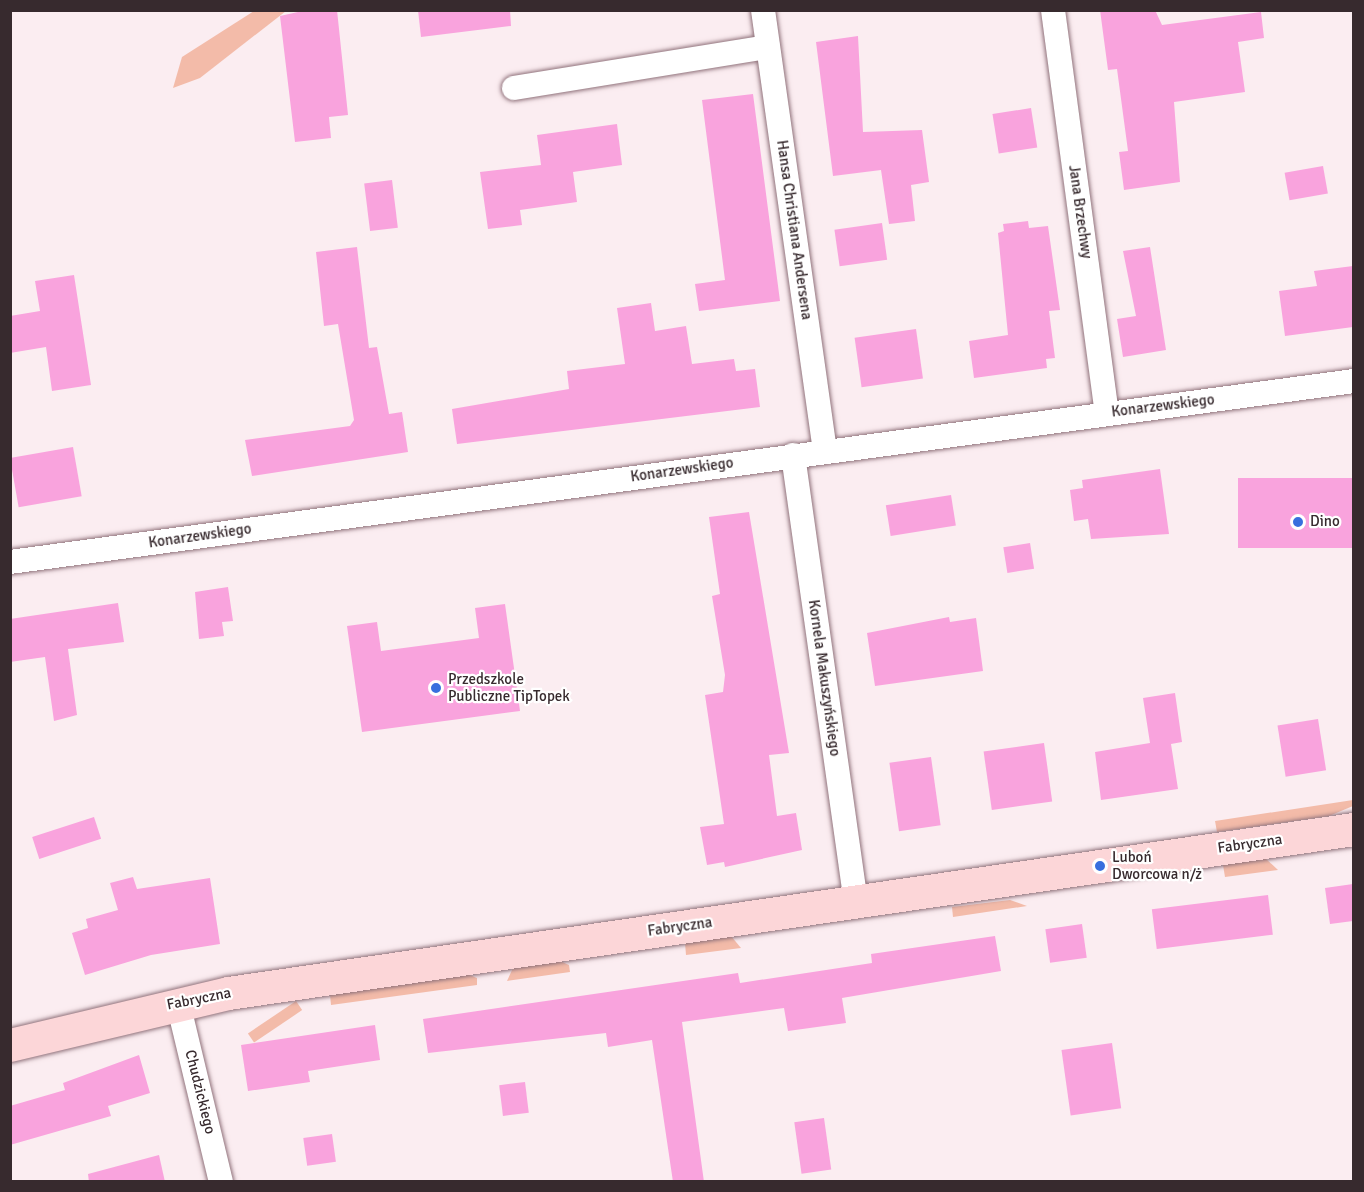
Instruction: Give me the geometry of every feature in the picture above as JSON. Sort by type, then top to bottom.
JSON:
[{"type":"street","name":"Hansa Christiana Andersena","points":[[763,10],[825,450]]},
{"type":"street","name":"Jana Brzechwy","points":[[1053,10],[1107,413]]},
{"type":"street","points":[[514,88],[768,47]]},
{"type":"street","name":"Konarzewskiego","points":[[10,562],[825,450],[1353,381]]},
{"type":"street","name":"Kornela Makuszyńskiego","points":[[793,455],[856,901]]},
{"type":"street","name":"Fabryczna","points":[[10,1045],[178,1003],[1353,828]]},
{"type":"street","name":"Chudzickiego","points":[[178,1003],[221,1182]]},
{"type":"shaded area","points":[[254,11],[286,11],[200,78],[173,88],[182,57]]},
{"type":"shaded area","points":[[1353,800],[1353,806],[1329,816],[1217,832],[1215,821]]},
{"type":"shaded area","points":[[1265,858],[1278,870],[1225,877],[1223,865]]},
{"type":"shaded area","points":[[1010,900],[1027,906],[953,917],[952,907]]},
{"type":"shaded area","points":[[731,936],[741,948],[686,955],[685,943]]},
{"type":"shaded area","points":[[560,961],[569,965],[570,972],[507,981],[513,968]]},
{"type":"shaded area","points":[[467,974],[477,978],[477,985],[331,1005],[330,994]]},
{"type":"shaded area","points":[[296,1001],[302,1010],[254,1043],[248,1033]]},
{"type":"building","points":[[307,10],[337,10],[348,115],[329,117],[331,138],[295,142],[280,16]]},
{"type":"building","points":[[418,10],[510,10],[511,26],[421,37]]},
{"type":"building","points":[[1100,10],[1155,10],[1162,25],[1261,12],[1264,38],[1238,42],[1245,92],[1174,102],[1180,182],[1124,190],[1119,152],[1128,151],[1117,69],[1108,70]]},
{"type":"building","points":[[858,36],[863,132],[922,130],[929,182],[911,185],[915,221],[889,224],[881,170],[833,176],[816,42]]},
{"type":"building","points":[[753,94],[780,301],[699,311],[695,284],[725,280],[702,100]]},
{"type":"building","points":[[1031,108],[1037,148],[999,154],[992,114]]},
{"type":"building","points":[[617,124],[622,165],[573,172],[577,202],[520,210],[522,225],[488,229],[480,172],[541,165],[537,135]]},
{"type":"building","points":[[1323,166],[1328,194],[1289,200],[1285,173]]},
{"type":"building","points":[[392,180],[398,228],[370,231],[364,183]]},
{"type":"building","points":[[1028,221],[1029,228],[1048,226],[1060,310],[1049,311],[1055,358],[1046,359],[1047,368],[974,378],[969,341],[1008,335],[998,233],[1004,231],[1003,224]]},
{"type":"building","points":[[882,223],[887,260],[840,266],[834,230]]},
{"type":"building","points":[[357,247],[369,348],[377,347],[389,414],[402,412],[408,452],[252,476],[245,440],[350,426],[354,420],[338,324],[324,326],[316,252]]},
{"type":"building","points":[[1150,247],[1166,350],[1123,357],[1117,319],[1136,316],[1123,251]]},
{"type":"building","points":[[1353,266],[1353,327],[1285,336],[1279,291],[1317,286],[1314,271]]},
{"type":"building","points":[[74,275],[91,385],[52,391],[46,347],[10,353],[10,316],[40,311],[35,281]]},
{"type":"building","points":[[651,303],[655,331],[686,326],[692,364],[734,359],[736,371],[755,369],[760,407],[457,444],[452,409],[569,389],[567,371],[625,364],[617,308]]},
{"type":"building","points":[[916,329],[923,379],[862,387],[855,338]]},
{"type":"building","points":[[73,447],[82,496],[19,507],[10,458]]},
{"type":"building","points":[[1160,469],[1169,534],[1091,539],[1088,519],[1074,521],[1070,490],[1083,488],[1082,480]]},
{"type":"building","name":"Dino","points":[[1238,478],[1353,478],[1353,548],[1238,548]]},
{"type":"building","points":[[951,495],[956,526],[891,536],[886,505]]},
{"type":"building","points":[[749,512],[789,753],[769,755],[777,816],[796,813],[802,850],[725,867],[724,862],[707,865],[700,827],[724,824],[705,695],[723,692],[725,675],[712,596],[720,594],[709,517]]},
{"type":"building","points":[[1030,543],[1034,569],[1007,573],[1003,547]]},
{"type":"building","points":[[228,587],[233,621],[222,622],[224,636],[199,639],[195,592]]},
{"type":"building","points":[[118,603],[124,642],[68,649],[77,715],[54,721],[45,657],[10,662],[10,619]]},
{"type":"building","name":"Przedszkole Publiczne TipTopek","points":[[505,604],[520,711],[362,732],[347,626],[377,622],[381,651],[479,638],[475,608]]},
{"type":"building","points":[[949,617],[950,622],[976,618],[983,671],[875,686],[867,633]]},
{"type":"building","points":[[1175,693],[1182,742],[1171,744],[1178,789],[1101,800],[1095,752],[1150,743],[1143,698]]},
{"type":"building","points":[[1318,719],[1326,770],[1286,777],[1278,725]]},
{"type":"building","points":[[1044,743],[1052,801],[992,810],[984,751]]},
{"type":"building","points":[[931,757],[941,825],[899,831],[889,763]]},
{"type":"building","points":[[94,817],[101,839],[39,859],[32,837]]},
{"type":"building","points":[[133,877],[137,889],[210,878],[220,944],[151,955],[85,975],[72,933],[88,928],[86,919],[118,910],[110,883]]},
{"type":"building","points":[[1353,884],[1353,921],[1330,924],[1325,888]]},
{"type":"building","points":[[1268,895],[1273,935],[1157,949],[1152,909]]},
{"type":"building","points":[[1082,924],[1087,958],[1050,963],[1045,929]]},
{"type":"building","points":[[995,936],[1001,971],[842,998],[846,1023],[788,1031],[784,1008],[682,1022],[704,1182],[673,1182],[652,1040],[608,1047],[606,1033],[428,1053],[423,1019],[738,973],[740,983],[872,963],[871,954]]},
{"type":"building","points":[[375,1025],[380,1060],[308,1071],[310,1082],[248,1091],[241,1045]]},
{"type":"building","points":[[1112,1043],[1121,1108],[1071,1115],[1061,1050]]},
{"type":"building","points":[[139,1055],[150,1093],[108,1106],[111,1116],[10,1145],[10,1106],[65,1090],[63,1083]]},
{"type":"building","points":[[525,1082],[529,1113],[503,1116],[499,1085]]},
{"type":"building","points":[[824,1118],[831,1169],[802,1174],[794,1122]]},
{"type":"building","points":[[332,1134],[336,1162],[307,1166],[303,1138]]},
{"type":"building","points":[[159,1155],[165,1182],[89,1182],[88,1174]]},
{"type":"place","name":"Dino","points":[[1298,522]]},
{"type":"place","name":"Przedszkole Publiczne TipTopek","points":[[436,688]]},
{"type":"place","name":"Luboń Dworcowa n/ż","points":[[1100,866]]}]
